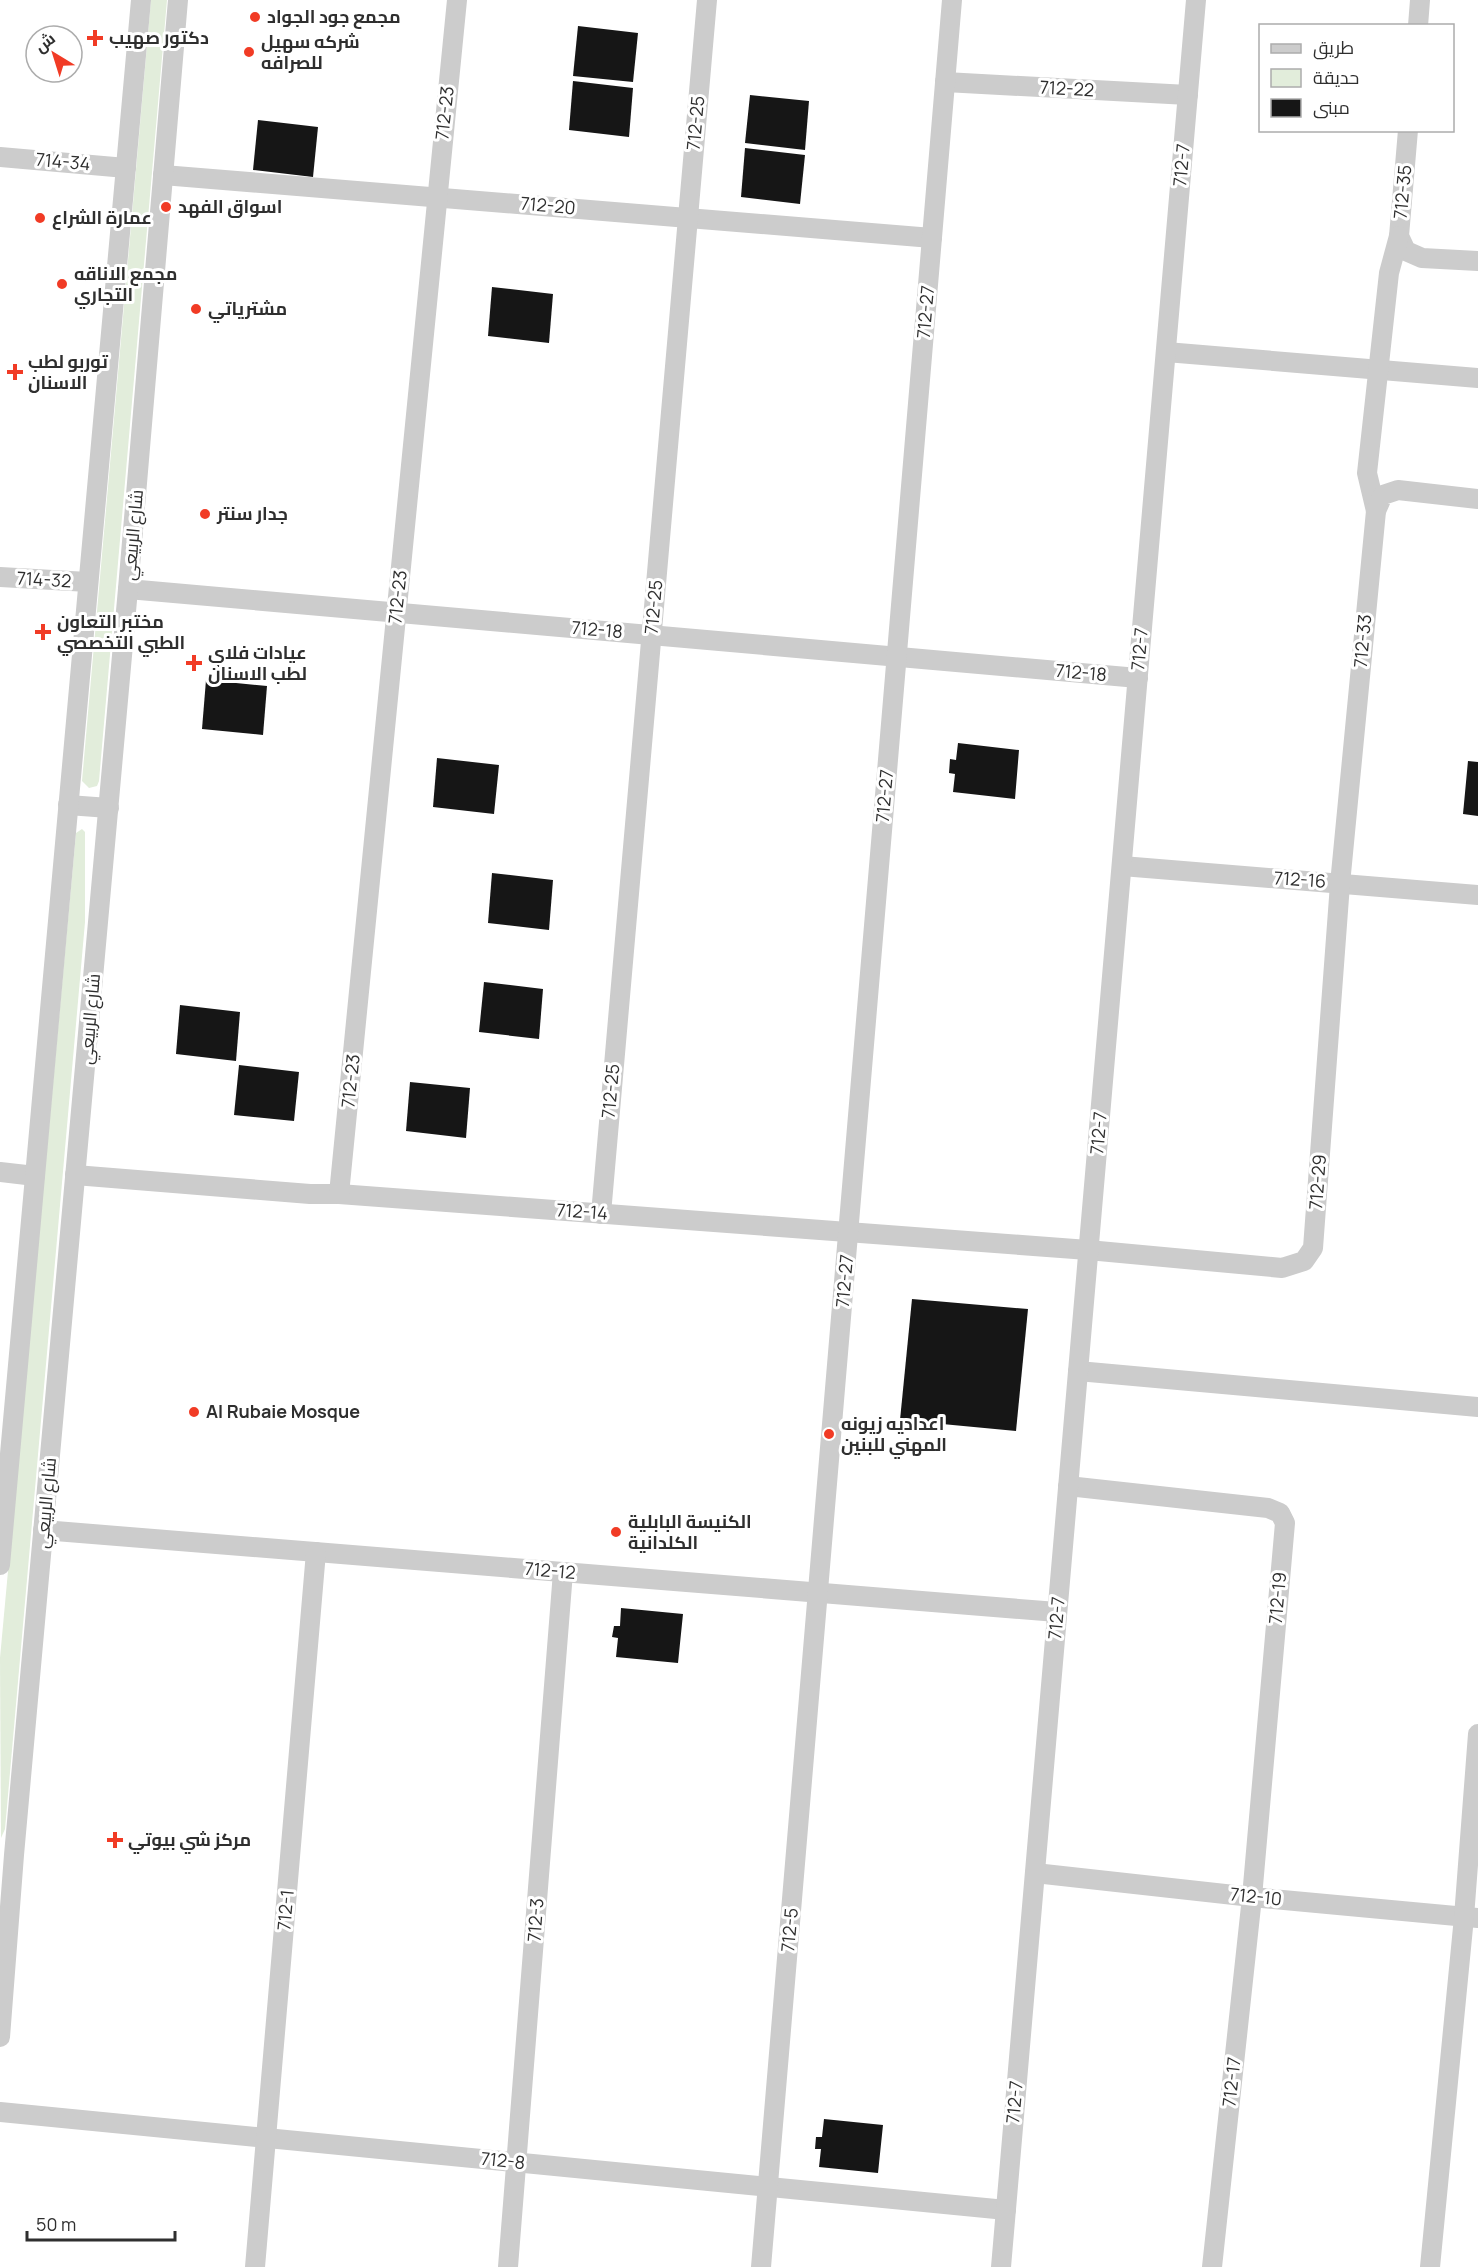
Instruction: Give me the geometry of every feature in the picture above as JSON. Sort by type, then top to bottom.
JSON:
[{"type":"street","points":[[0,1565],[2,1522],[141,0]]},
{"type":"street","name":"شارع الربيعي","points":[[0,2037],[7,1854],[43,1530],[109,808],[178,0]]},
{"type":"street","name":"712-23","points":[[339,1194],[457,0]]},
{"type":"street","name":"712-25","points":[[601,1214],[707,0]]},
{"type":"street","name":"712-27","points":[[818,1593],[952,0]]},
{"type":"street","name":"712-7","points":[[1001,2267],[1196,0]]},
{"type":"street","points":[[1418,24],[1420,0]]},
{"type":"street","name":"712-22","points":[[945,82],[1188,95]]},
{"type":"street","name":"712-35","points":[[1408,132],[1399,236],[1406,251],[1422,258],[1478,261]]},
{"type":"street","name":"714-34","points":[[0,157],[126,168]]},
{"type":"street","name":"712-20","points":[[163,174],[932,238]]},
{"type":"street","name":"712-33","points":[[1340,884],[1376,511],[1367,473],[1389,273],[1399,236]]},
{"type":"street","points":[[1166,352],[1478,378]]},
{"type":"street","points":[[1376,511],[1383,495],[1398,490],[1478,499]]},
{"type":"street","name":"714-32","points":[[0,577],[88,582]]},
{"type":"street","name":"712-18","points":[[128,589],[1138,678]]},
{"type":"street","points":[[68,805],[109,808]]},
{"type":"street","name":"712-16","points":[[1122,866],[1478,895]]},
{"type":"street","name":"712-29","points":[[1088,1250],[1282,1268],[1304,1261],[1313,1248],[1340,884]]},
{"type":"street","points":[[0,1172],[35,1176]]},
{"type":"street","name":"712-14","points":[[75,1174],[310,1194],[339,1194],[1088,1250]]},
{"type":"street","points":[[1078,1371],[1478,1407]]},
{"type":"street","name":"712-19","points":[[1068,1486],[1268,1508],[1280,1513],[1285,1523],[1252,1897]]},
{"type":"street","name":"712-12","points":[[43,1530],[1058,1612]]},
{"type":"street","name":"712-1","points":[[255,2267],[316,1552]]},
{"type":"street","name":"712-3","points":[[508,2267],[563,1572]]},
{"type":"street","name":"712-5","points":[[761,2267],[818,1593]]},
{"type":"street","points":[[1430,2267],[1471,1917],[1478,1734]]},
{"type":"street","name":"712-10","points":[[1035,1873],[1252,1897],[1471,1917]]},
{"type":"street","name":"712-17","points":[[1212,2267],[1252,1897]]},
{"type":"street","name":"712-8","points":[[0,2112],[1006,2210]]},
{"type":"green space","points":[[151,0],[167,0],[99,781],[97,786],[89,788],[82,781]]},
{"type":"green space","points":[[82,829],[85,832],[85,922],[5,1829],[1,1838],[0,1658],[76,833]]},
{"type":"building","points":[[578,26],[638,33],[633,82],[573,76]]},
{"type":"building","points":[[573,81],[633,88],[629,137],[569,130]]},
{"type":"building","points":[[750,95],[809,101],[805,150],[745,143]]},
{"type":"building","points":[[258,120],[318,127],[313,177],[253,170]]},
{"type":"building","points":[[745,148],[805,155],[800,204],[741,197]]},
{"type":"building","points":[[492,287],[553,294],[549,343],[488,336]]},
{"type":"building","points":[[206,680],[267,686],[263,735],[202,729]]},
{"type":"building","points":[[958,743],[1019,750],[1015,799],[953,792],[955,774],[949,773],[950,759],[956,760]]},
{"type":"building","points":[[437,758],[499,765],[494,814],[433,807]]},
{"type":"building","points":[[1468,761],[1478,762],[1478,816],[1463,814]]},
{"type":"building","points":[[492,873],[553,880],[549,930],[488,923]]},
{"type":"building","points":[[484,982],[543,989],[539,1039],[479,1032]]},
{"type":"building","points":[[180,1005],[240,1012],[236,1061],[176,1054]]},
{"type":"building","points":[[239,1065],[299,1072],[294,1121],[234,1115]]},
{"type":"building","points":[[410,1082],[470,1088],[466,1138],[406,1131]]},
{"type":"building","points":[[912,1299],[1028,1309],[1016,1431],[900,1420]]},
{"type":"building","points":[[621,1608],[683,1614],[678,1663],[616,1657],[618,1638],[612,1637],[614,1626],[620,1626]]},
{"type":"building","points":[[824,2119],[883,2125],[878,2173],[819,2167],[821,2149],[815,2149],[816,2137],[822,2137]]},
{"type":"place","name":"مجمع جود الجواد","points":[[255,17]]},
{"type":"place","name":"دكتور صهيب","points":[[95,38]]},
{"type":"place","name":"شركه سهيل للصرافه","points":[[249,52]]},
{"type":"place","name":"اسواق الفهد","points":[[166,207]]},
{"type":"place","name":"عمارة الشراع","points":[[40,218]]},
{"type":"place","name":"مجمع الاناقه التجاري","points":[[62,284]]},
{"type":"place","name":"مشترياتي","points":[[196,309]]},
{"type":"place","name":"توربو لطب الاسنان","points":[[15,372]]},
{"type":"place","name":"جدار سنتر","points":[[205,514]]},
{"type":"place","name":"مختبر التعاون الطبي التخصصي","points":[[43,632]]},
{"type":"place","name":"عيادات فلاي لطب الاسنان","points":[[194,663]]},
{"type":"place","name":"Al Rubaie Mosque","points":[[194,1412]]},
{"type":"place","name":"اعداديه زيونه المهني للبنين","points":[[829,1434]]},
{"type":"place","name":"الكنيسة البابلية الكلدانية","points":[[616,1532]]},
{"type":"place","name":"مركز شي بيوتي","points":[[115,1840]]}]
